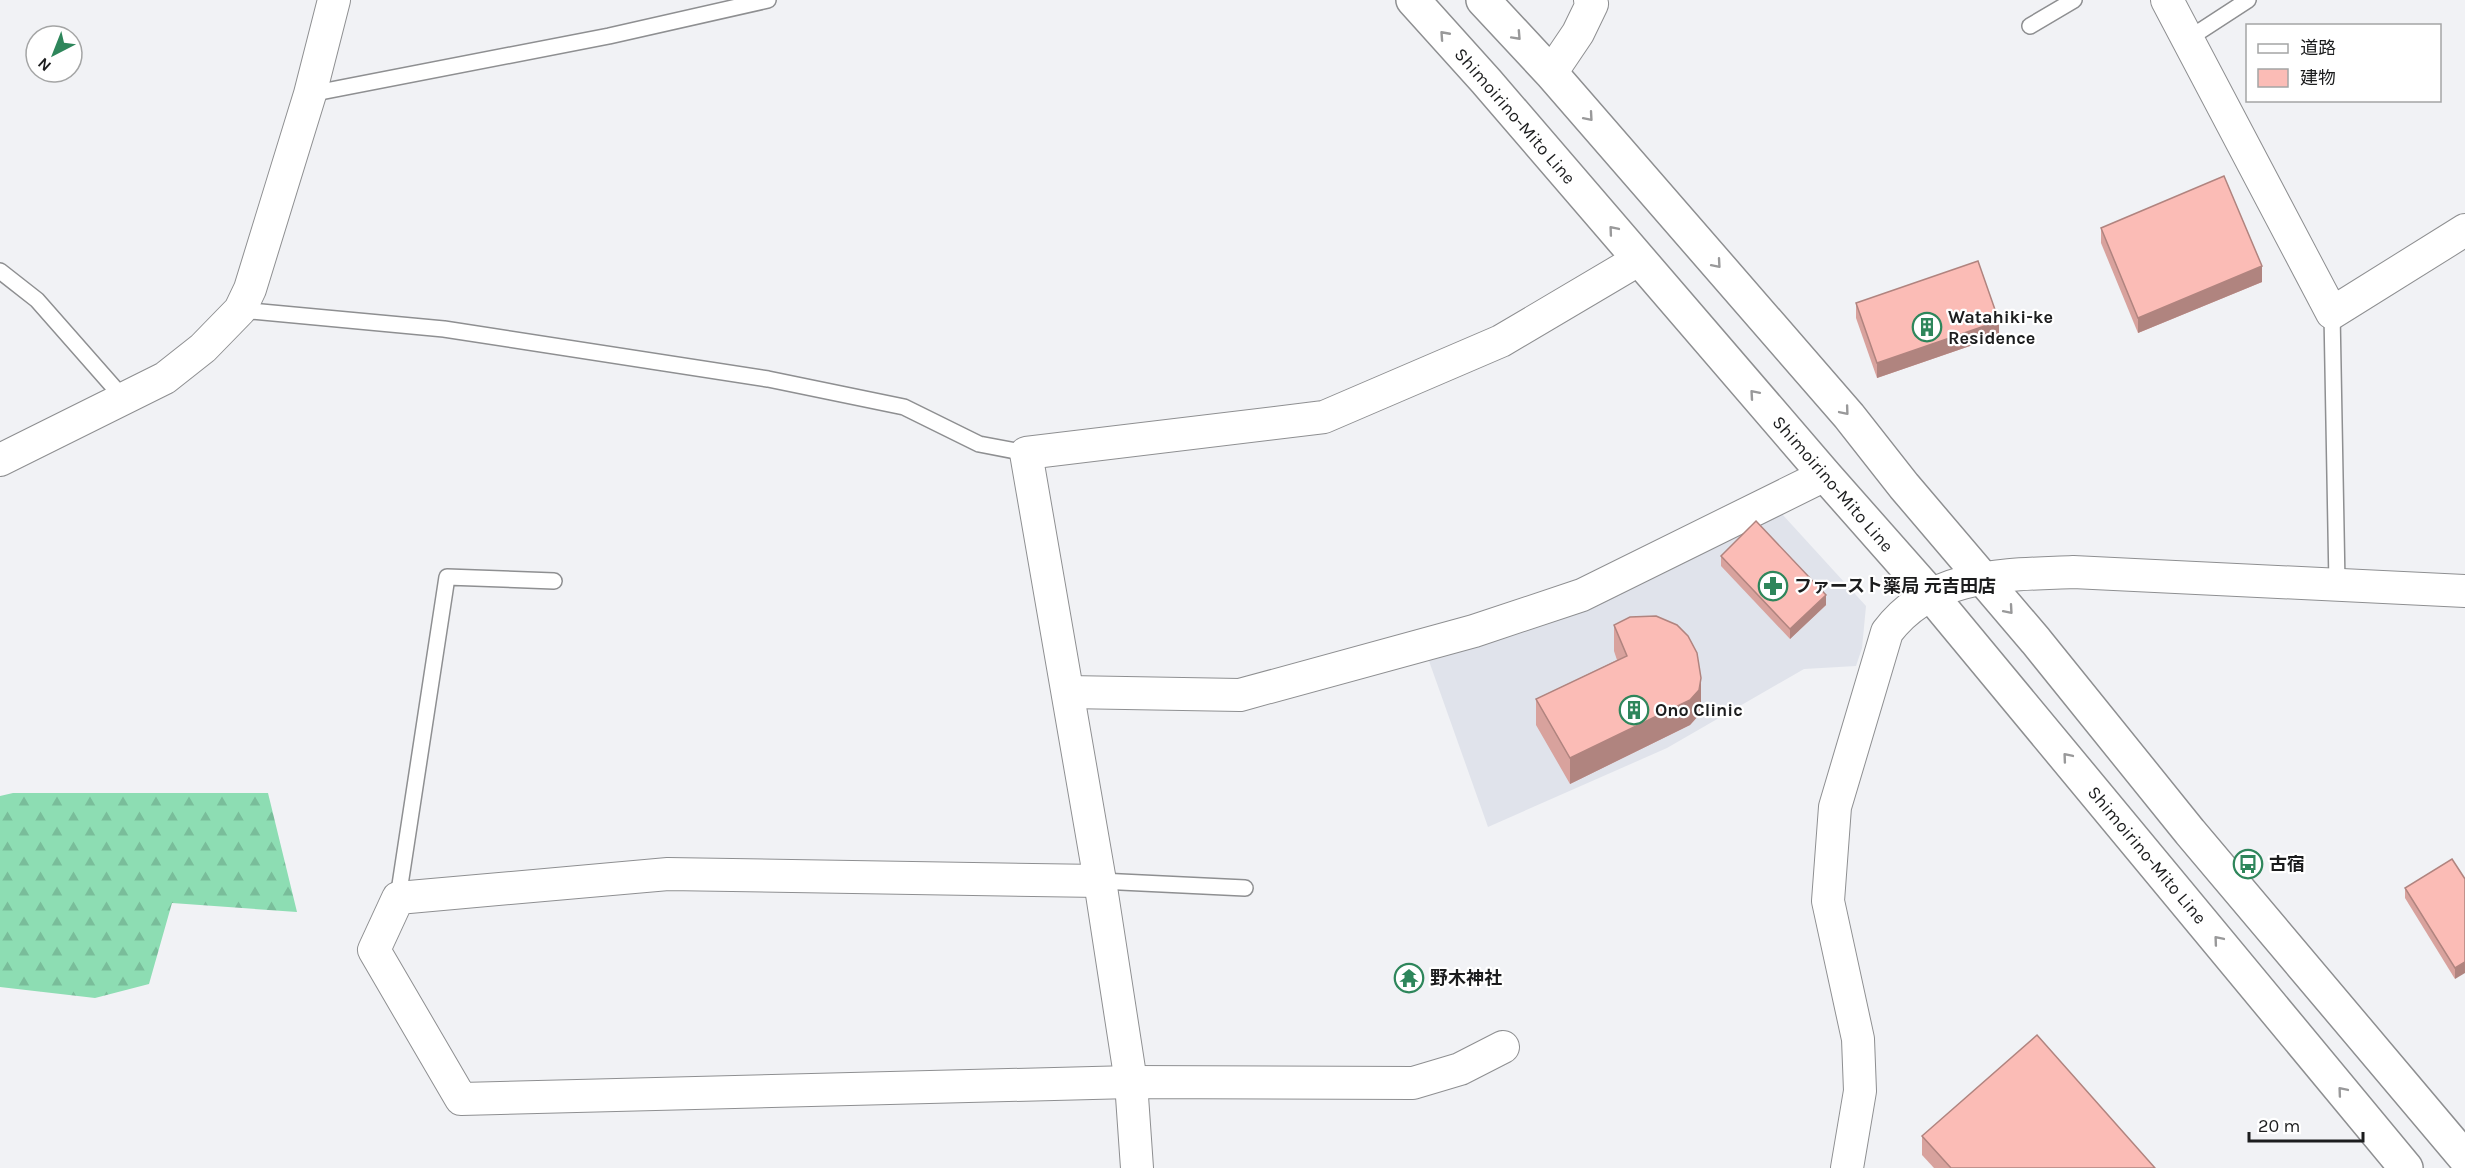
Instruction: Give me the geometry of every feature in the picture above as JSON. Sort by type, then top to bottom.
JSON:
[{"type":"main road","name":"Shimoirino-Mito Line","points":[[1413,0],[1494,90],[1638,260],[1931,595],[2406,1168]]},
{"type":"main road","points":[[1484,0],[1551,73],[1849,416],[1904,486],[2036,640],[2190,832],[2465,1158]]},
{"type":"street","points":[[0,460],[165,378],[196,354],[240,310],[250,289],[310,94],[334,0]]},
{"type":"street","points":[[1551,73],[1578,33],[1592,4],[1590,0]]},
{"type":"street","points":[[2167,0],[2332,313],[2465,230]]},
{"type":"street","points":[[1137,1168],[1131,1082],[1100,881],[1026,453],[1324,417],[1501,341],[1638,260]]},
{"type":"street","points":[[1068,692],[1240,694],[1474,631],[1582,595],[1825,475]]},
{"type":"street","points":[[1847,1168],[1860,1091],[1858,1039],[1828,901],[1834,807],[1887,632],[1897,619],[1945,587],[1981,577],[2073,572],[2465,591]]},
{"type":"street","points":[[1100,881],[668,874],[398,898],[374,950],[461,1099],[1131,1082],[1413,1083],[1460,1069],[1503,1047]]},
{"type":"lane","points":[[310,94],[609,36],[768,0]]},
{"type":"lane","points":[[2030,26],[2074,0]]},
{"type":"lane","points":[[2188,39],[2248,0]]},
{"type":"lane","points":[[0,271],[37,300],[124,400]]},
{"type":"lane","points":[[240,310],[444,329],[768,379],[904,407],[979,444],[1026,453]]},
{"type":"lane","points":[[2332,313],[2337,584]]},
{"type":"lane","points":[[398,898],[447,576],[555,581]]},
{"type":"lane","points":[[1100,881],[1245,888]]},
{"type":"shaded area","points":[[1782,514],[1866,606],[1862,648],[1856,666],[1804,669],[1667,748],[1488,827],[1429,661],[1586,610]]},
{"type":"green space","points":[[13,793],[268,793],[297,912],[172,903],[149,984],[95,998],[0,987],[0,796]]},
{"type":"building","points":[[2224,176],[2262,266],[2138,318],[2101,228]]},
{"type":"building","name":"Watahiki-ke Residence","points":[[1978,261],[1999,321],[1877,363],[1856,303]]},
{"type":"building","name":"ファースト薬局 元吉田店","points":[[1756,521],[1826,595],[1790,629],[1721,556]]},
{"type":"building","name":"Ono Clinic","points":[[1656,616],[1677,625],[1688,636],[1697,653],[1701,678],[1699,690],[1690,700],[1570,758],[1536,699],[1627,656],[1614,625],[1630,617]]},
{"type":"building","points":[[2452,859],[2465,879],[2465,962],[2455,968],[2405,888]]},
{"type":"building","points":[[2037,1035],[2155,1168],[1951,1168],[1922,1136]]},
{"type":"place","name":"Watahiki-ke Residence","points":[[1927,327]]},
{"type":"place","name":"ファースト薬局 元吉田店","points":[[1773,586]]},
{"type":"place","name":"Ono Clinic","points":[[1634,710]]},
{"type":"place","name":"古宿","points":[[2248,864]]},
{"type":"place","name":"野木神社","points":[[1409,978]]}]
